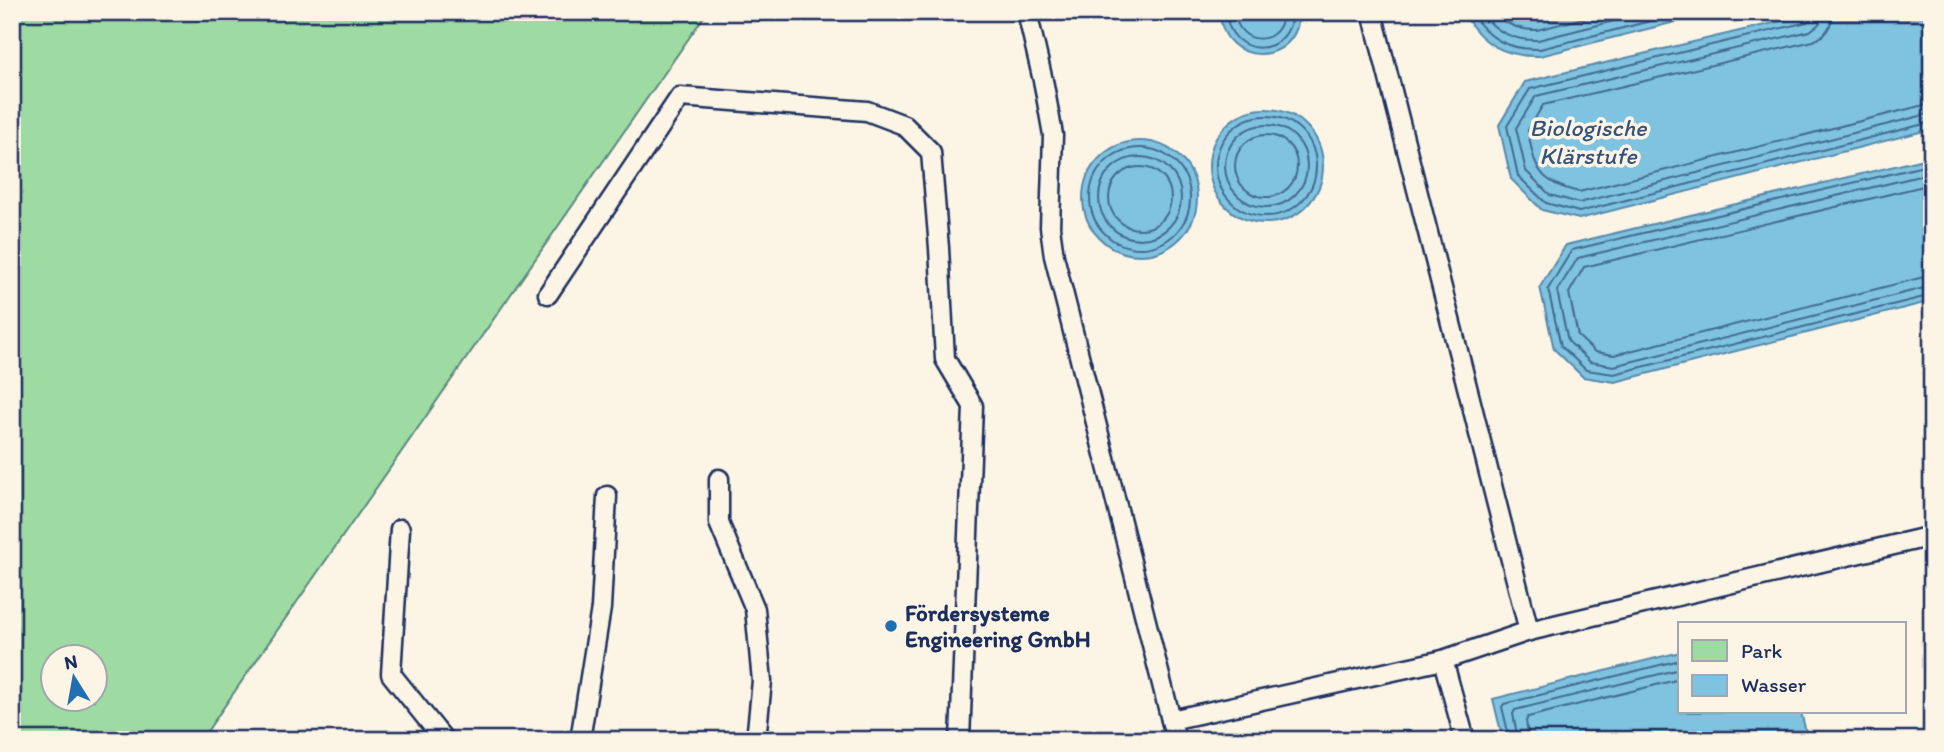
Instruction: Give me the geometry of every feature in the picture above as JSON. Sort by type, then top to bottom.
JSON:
[{"type":"lane","points":[[1027,12],[1053,135],[1050,227],[1054,256],[1176,740]]},
{"type":"lane","points":[[1372,12],[1529,631]]},
{"type":"lane","points":[[548,294],[680,97],[867,111],[904,125],[931,152],[944,359],[973,406],[960,740]]},
{"type":"lane","points":[[719,480],[719,523],[755,609],[762,681],[756,740]]},
{"type":"lane","points":[[580,740],[601,608],[607,496]]},
{"type":"lane","points":[[400,529],[391,674],[444,740]]},
{"type":"lane","points":[[1171,720],[1443,660],[1529,631],[1932,536]]},
{"type":"lane","points":[[1443,660],[1465,740]]},
{"type":"green space","points":[[12,12],[707,12],[201,740],[12,740]]},
{"type":"water","points":[[1220,12],[1299,12],[1296,30],[1287,43],[1275,51],[1260,54],[1246,52],[1233,44],[1224,31]]},
{"type":"water","name":"Biologische Klärstufe","points":[[1463,12],[1715,12],[1540,56],[1527,56],[1505,51],[1486,40]]},
{"type":"water","name":"Biologische Klärstufe","points":[[1820,12],[1932,12],[1932,129],[1579,219],[1542,210],[1511,179],[1499,125],[1525,82]]},
{"type":"water","points":[[1266,109],[1288,113],[1306,126],[1319,144],[1323,166],[1319,188],[1306,206],[1288,219],[1266,223],[1244,219],[1226,206],[1213,188],[1209,166],[1213,144],[1226,126],[1244,113]]},
{"type":"water","points":[[1140,141],[1162,145],[1180,158],[1193,176],[1197,198],[1193,220],[1180,238],[1162,251],[1140,255],[1118,251],[1100,238],[1087,220],[1083,198],[1087,176],[1100,158],[1118,145]]},
{"type":"water","name":"Biologische Klärstufe","points":[[1932,157],[1932,301],[1615,382],[1583,377],[1554,349],[1540,287],[1566,245]]},
{"type":"water","points":[[1678,653],[1678,714],[1802,714],[1808,740],[1503,740],[1493,699]]},
{"type":"place","name":"Fördersysteme Engineering GmbH","points":[[891,626]]}]
